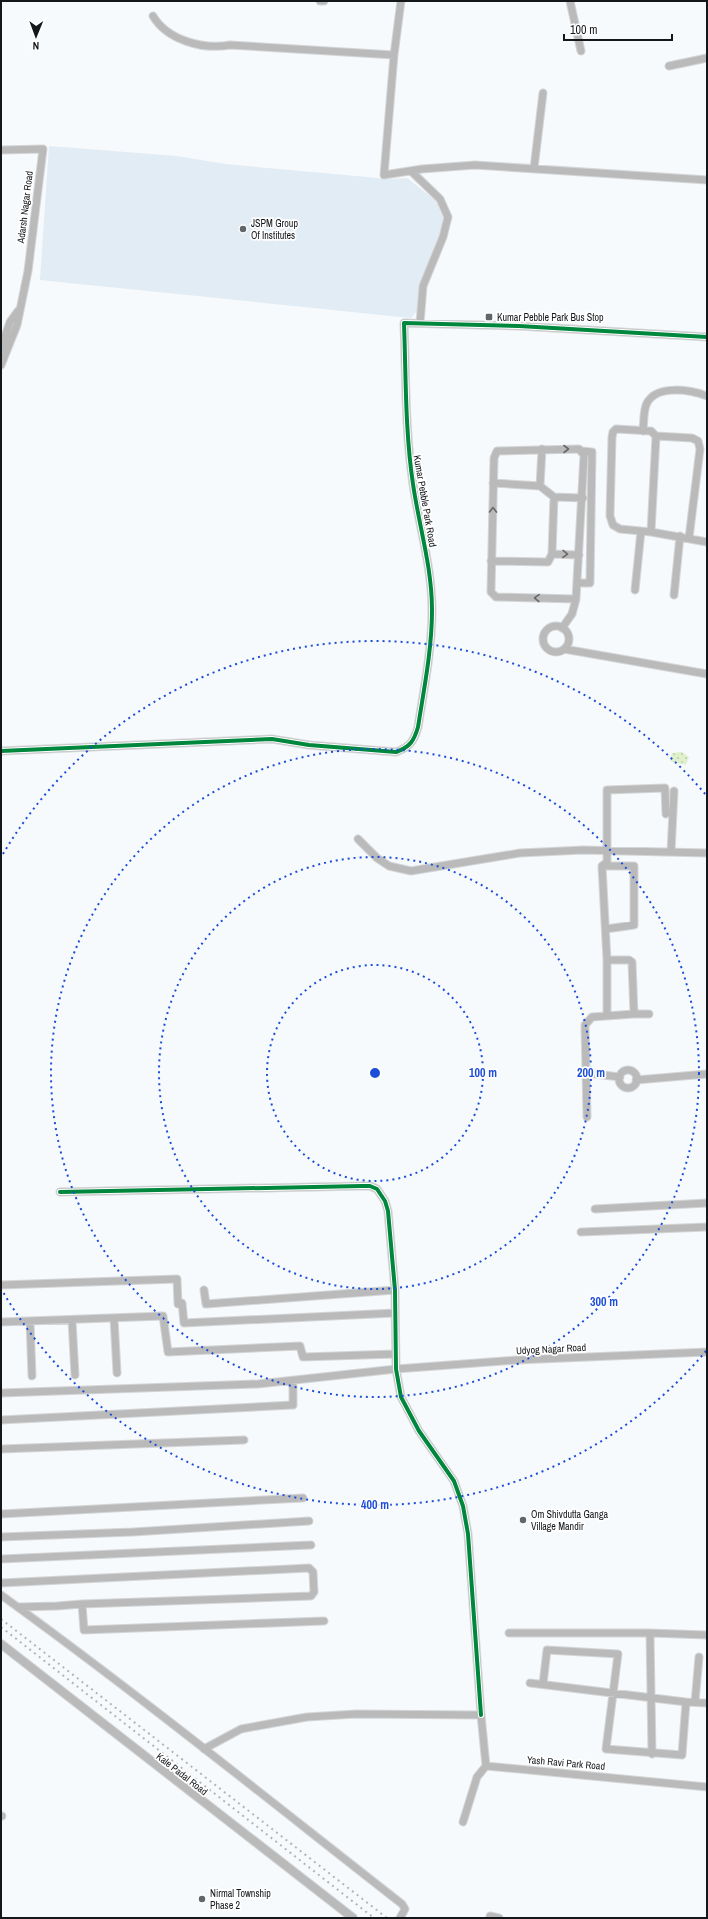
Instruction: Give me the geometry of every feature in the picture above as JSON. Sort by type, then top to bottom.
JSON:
[{"type":"street","points":[[400,1],[384,175],[475,165],[707,180]]},
{"type":"street","points":[[570,1],[581,51]]},
{"type":"street","points":[[153,16],[158,26],[173,37],[204,45],[220,46],[230,44],[394,55]]},
{"type":"street","points":[[670,66],[707,58]]},
{"type":"street","points":[[534,168],[543,93]]},
{"type":"street","name":"Adarsh Nagar Road","points":[[1,150],[43,149],[28,271],[19,309],[17,325],[1,365]]},
{"type":"street","points":[[411,171],[440,199],[448,218],[443,236],[423,286],[420,323]]},
{"type":"street","name":"Adarsh Nagar Road","points":[[1,348],[10,322],[19,309]]},
{"type":"street","name":"Kumar Pebble Park Road","points":[[1,751],[272,739],[309,745],[396,752],[410,745],[414,740],[430,645],[432,610],[430,570],[408,451],[404,323],[512,325],[707,337]]},
{"type":"street","points":[[644,431],[646,404],[655,395],[685,389],[707,396]]},
{"type":"street","points":[[689,538],[700,449],[698,441],[692,438],[656,436],[651,431],[616,429],[613,432],[612,437],[611,522],[616,528],[680,536],[689,538],[707,542]]},
{"type":"street","points":[[651,532],[656,436]]},
{"type":"street","points":[[540,486],[542,449]]},
{"type":"street","points":[[576,599],[496,597],[493,595],[491,588],[493,483],[494,458],[497,451],[579,449],[582,451],[592,452],[590,583],[577,583]]},
{"type":"street","points":[[562,628],[572,614],[576,599],[583,498],[584,459],[582,451]]},
{"type":"street","points":[[493,483],[540,486],[554,497],[583,498]]},
{"type":"street","points":[[492,561],[548,562],[552,554],[554,497]]},
{"type":"street","points":[[635,590],[641,531]]},
{"type":"street","points":[[674,595],[680,536]]},
{"type":"street","points":[[552,554],[579,554]]},
{"type":"street","points":[[564,649],[567,645],[568,635],[562,628],[552,626],[545,633],[544,642],[546,647],[554,652],[564,649],[707,674]]},
{"type":"street","points":[[602,866],[607,862],[606,790],[665,788],[666,814]]},
{"type":"street","points":[[672,852],[674,791]]},
{"type":"street","points":[[358,839],[377,858],[389,866],[411,871],[520,853],[607,851],[707,853]]},
{"type":"street","points":[[602,866],[606,929],[607,1016]]},
{"type":"street","points":[[602,866],[634,866],[634,925],[606,929]]},
{"type":"street","points":[[607,960],[629,960],[632,962],[634,1014]]},
{"type":"street","points":[[587,1117],[585,1025],[592,1017],[649,1014]]},
{"type":"street","points":[[628,1071],[633,1073],[636,1080],[634,1086],[626,1088],[621,1085],[620,1077],[623,1072],[628,1071]]},
{"type":"street","points":[[586,1073],[620,1077]]},
{"type":"street","points":[[636,1080],[707,1074]]},
{"type":"street","points":[[60,1192],[370,1186],[382,1194],[388,1211],[395,1290],[396,1369],[401,1397],[406,1410],[419,1431],[454,1481],[463,1506],[468,1534],[486,1766],[476,1777],[463,1822]]},
{"type":"street","points":[[594,1209],[707,1203]]},
{"type":"street","points":[[581,1232],[707,1227]]},
{"type":"street","points":[[1,1285],[177,1279],[178,1304],[182,1304],[184,1323],[395,1313]]},
{"type":"street","points":[[204,1290],[206,1304],[395,1290]]},
{"type":"street","points":[[1,1322],[163,1316],[168,1352],[300,1346],[303,1357],[395,1354]]},
{"type":"street","points":[[114,1318],[117,1373]]},
{"type":"street","points":[[72,1320],[75,1375]]},
{"type":"street","points":[[30,1321],[32,1376]]},
{"type":"street","name":"Udyog Nagar Road","points":[[1,1394],[258,1384],[396,1369],[516,1360],[707,1352]]},
{"type":"street","points":[[1,1420],[293,1406],[292,1381]]},
{"type":"street","points":[[1,1449],[244,1440]]},
{"type":"street","points":[[1,1514],[303,1498]]},
{"type":"street","points":[[1,1537],[133,1532],[309,1521]]},
{"type":"street","points":[[1,1559],[310,1545]]},
{"type":"street","points":[[1,1583],[309,1568],[314,1572],[314,1592],[311,1596],[18,1607]]},
{"type":"street","points":[[1,1595],[106,1672],[402,1904],[404,1909],[400,1918]]},
{"type":"street","points":[[82,1604],[84,1630],[324,1621]]},
{"type":"street","points":[[509,1633],[650,1633],[707,1635]]},
{"type":"street","points":[[650,1633],[652,1754]]},
{"type":"street","name":"Kale Padal Road","points":[[1,1644],[353,1918]]},
{"type":"street","points":[[543,1684],[548,1650],[618,1654],[606,1748],[652,1754],[682,1755],[686,1702]]},
{"type":"street","points":[[695,1702],[699,1657]]},
{"type":"street","points":[[530,1683],[686,1702],[707,1703]]},
{"type":"street","points":[[204,1749],[241,1729],[307,1717],[356,1714],[481,1715]]},
{"type":"street","name":"Yash Ravi Park Road","points":[[486,1766],[707,1787]]},
{"type":"street","points":[[490,1916],[499,1918]]},
{"type":"shaded area","name":"JSPM Group Of Institutes","points":[[49,146],[177,156],[225,164],[389,179],[407,178],[435,200],[446,219],[439,239],[419,284],[417,311],[411,318],[40,280]]},
{"type":"green space","points":[[682,752],[689,757],[686,765],[670,761],[672,753]]},
{"type":"railway","points":[[1,1619],[387,1918]]},
{"type":"railway","points":[[1,1627],[374,1918]]},
{"type":"cycle path","points":[[1,751],[272,739],[309,745],[396,752],[405,748],[413,740],[418,727],[429,654],[432,610],[428,562],[410,464],[407,424],[404,323],[519,326],[707,337]]},
{"type":"cycle path","points":[[60,1192],[362,1186],[370,1186],[377,1189],[385,1201],[388,1211],[395,1290],[396,1369],[401,1397],[419,1431],[454,1481],[463,1506],[468,1534],[481,1715]]},
{"type":"place","name":"JSPM Group Of Institutes","points":[[243,229]]},
{"type":"place","name":"Kumar Pebble Park Bus Stop","points":[[489,317]]},
{"type":"place","name":"Om Shivdutta Ganga Village Mandir","points":[[523,1520]]},
{"type":"place","name":"Nirmal Township Phase 2","points":[[202,1899]]}]
